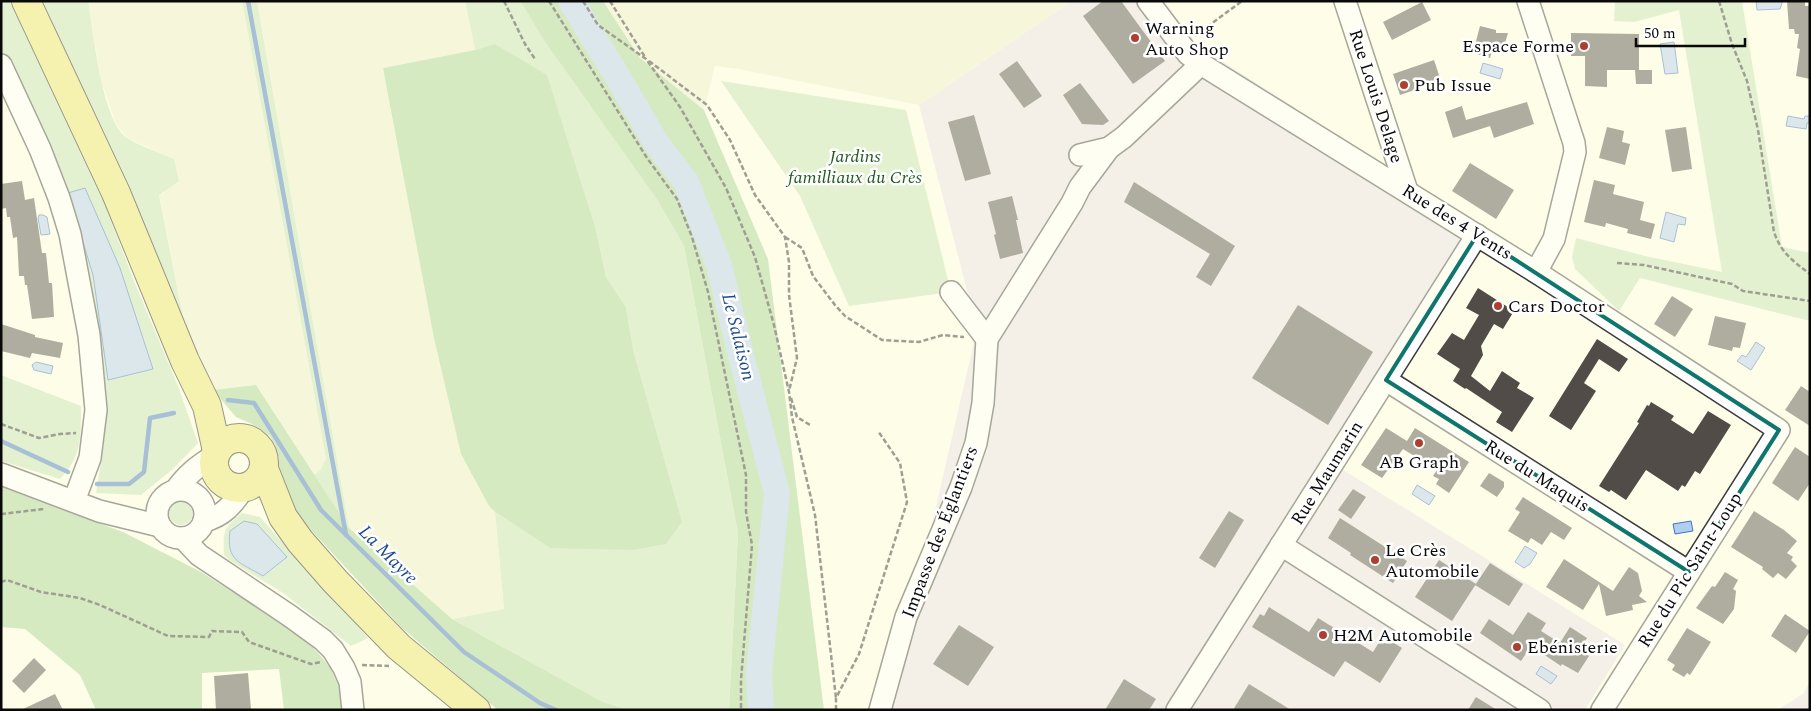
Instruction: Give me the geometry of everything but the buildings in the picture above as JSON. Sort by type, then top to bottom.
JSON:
[{"type":"main road","points":[[26,1],[116,192],[185,361],[224,448]]},
{"type":"main road","points":[[254,442],[259,447],[263,454],[251,481],[229,486],[218,476],[214,462],[224,448],[254,442]]},
{"type":"main road","points":[[251,481],[335,581],[399,647],[476,710]]},
{"type":"street","name":"Rue des 4 Vents","points":[[1148,1],[1188,54],[1201,64],[1536,272],[1779,430]]},
{"type":"street","name":"Rue Louis Delage","points":[[1346,1],[1407,191]]},
{"type":"street","points":[[1528,1],[1574,143],[1575,152],[1554,239],[1536,272]]},
{"type":"street","name":"Impasse des Églantiers","points":[[1080,155],[1108,148],[1124,137],[1201,64]]},
{"type":"street","points":[[1,65],[40,149],[59,198],[70,234],[89,335],[96,410],[90,458],[74,501]]},
{"type":"street","name":"Impasse des Églantiers","points":[[880,710],[906,617],[961,487],[976,443],[983,404],[987,339],[1080,188],[1108,148]]},
{"type":"street","name":"Rue Maumarin","points":[[1178,709],[1477,236]]},
{"type":"street","points":[[951,292],[987,339]]},
{"type":"street","name":"Rue du Maquis","points":[[1386,380],[1689,572]]},
{"type":"street","name":"Rue du Pic Saint-Loup","points":[[1602,710],[1779,430]]},
{"type":"street","points":[[224,448],[182,480],[176,490],[163,498],[159,504],[157,516],[160,526],[170,536],[183,538],[191,536],[198,532],[204,523],[217,518],[236,500],[251,481]]},
{"type":"street","points":[[1,474],[100,512],[160,526]]},
{"type":"street","points":[[176,490],[188,491],[199,498],[205,508],[204,523],[219,568]]},
{"type":"street","points":[[74,501],[116,506],[159,504]]},
{"type":"street","points":[[183,538],[198,555],[311,631],[333,650],[350,682],[353,710]]},
{"type":"street","points":[[1281,545],[1540,710]]},
{"type":"path","points":[[504,1],[534,59]]},
{"type":"path","points":[[549,1],[632,136],[677,199],[692,237],[708,292],[746,475],[746,512],[752,545],[741,680],[741,710]]},
{"type":"path","points":[[583,1],[598,25],[707,105],[730,140],[755,195],[785,237],[802,248],[813,276],[846,316],[882,340],[919,342],[943,335],[987,339]]},
{"type":"path","points":[[610,1],[646,59],[680,108],[726,188],[755,257],[797,417],[810,425]]},
{"type":"path","points":[[1182,46],[1242,1]]},
{"type":"path","points":[[1719,1],[1732,44],[1748,81],[1758,130],[1774,232],[1778,244],[1788,257],[1810,274]]},
{"type":"path","points":[[785,237],[789,262],[789,294],[797,358],[789,392],[792,418],[815,515],[836,710]]},
{"type":"path","points":[[1617,263],[1644,265],[1732,284],[1743,291],[1810,301]]},
{"type":"path","points":[[1,424],[39,438],[76,433]]},
{"type":"path","points":[[836,698],[859,654],[907,502],[900,463],[878,431]]},
{"type":"path","points":[[1,514],[41,510],[48,507]]},
{"type":"path","points":[[1,582],[6,580],[41,592],[80,598],[100,605],[168,636],[209,637],[212,631],[242,632],[249,642],[284,655],[311,664],[324,661]]},
{"type":"highlighted area","points":[[1477,235],[1779,430],[1689,572],[1386,380]]},
{"type":"shaded area","points":[[1072,1],[1164,1],[1198,46],[1489,235],[1340,468],[1625,645],[1585,710],[889,710],[977,329],[919,105]]},
{"type":"shaded area","points":[[1810,682],[1810,710],[1777,710],[1803,694]]},
{"type":"green space","points":[[1,1],[10,1],[60,101],[103,200],[134,281],[178,386],[198,443],[173,469],[141,495],[96,493],[104,443],[105,407],[59,172],[1,48]]},
{"type":"green space","points":[[43,1],[88,1],[100,74],[111,113],[118,128],[132,141],[174,159],[179,181],[159,195],[183,318]]},
{"type":"green space","points":[[88,1],[242,1],[326,459],[320,470],[314,475],[256,386],[213,390],[183,318],[159,194],[164,193],[174,159],[127,138],[116,124],[101,81]]},
{"type":"green space","points":[[242,1],[257,1],[349,528],[314,475],[320,470],[326,459]]},
{"type":"green space","points":[[257,1],[465,1],[475,50],[383,68],[489,506],[495,512],[504,609],[452,619],[349,528]]},
{"type":"green space","points":[[465,1],[520,1],[545,42],[658,201],[684,246],[738,533],[729,710],[629,710],[603,702],[452,619],[504,609],[495,512],[550,548],[634,354],[626,307],[606,277],[596,230],[496,44],[475,50]]},
{"type":"green space","points":[[520,1],[603,1],[640,58],[704,110],[768,259],[824,710],[729,710],[738,533],[684,246],[658,201],[545,42]]},
{"type":"green space","points":[[603,1],[1072,1],[919,105],[715,66],[704,110],[640,58]]},
{"type":"green space","points":[[1615,1],[1742,1],[1782,247],[1810,253],[1810,321],[1640,278],[1619,311],[1575,269],[1572,257],[1576,238],[1645,256],[1722,272],[1679,10],[1634,22],[1614,21]]},
{"type":"green space","points":[[495,44],[547,75],[596,230],[606,277],[626,307],[634,354],[682,522],[666,544],[633,550],[550,548],[495,512],[489,506],[461,454],[434,338],[383,68],[475,50]]},
{"type":"green space","name":"Jardins familliaux du Crès","points":[[721,81],[906,110],[951,292],[849,306],[800,196]]},
{"type":"green space","points":[[1,375],[81,406],[79,445],[73,462],[60,479],[1,461]]},
{"type":"green space","points":[[256,385],[349,528],[452,619],[603,702],[629,710],[498,710],[402,628],[295,513],[276,474],[279,459],[270,436],[252,424],[236,417],[213,390]]},
{"type":"green space","points":[[1,487],[123,532],[201,572],[306,639],[330,667],[343,696],[342,710],[284,710],[279,669],[202,673],[202,710],[96,710],[80,675],[25,629],[1,627]]},
{"type":"green space","points":[[181,501],[189,505],[193,513],[189,521],[181,525],[173,521],[169,513],[173,505]]},
{"type":"green space","points":[[242,513],[260,517],[368,638],[351,646],[283,593],[229,560],[224,555],[224,535],[231,523]]},
{"type":"water","points":[[1756,1],[1782,1],[1782,3],[1780,9],[1757,10]]},
{"type":"water","points":[[1674,42],[1678,73],[1665,74],[1660,44]]},
{"type":"water","points":[[1483,63],[1503,69],[1500,79],[1480,73]]},
{"type":"water","points":[[1788,116],[1804,119],[1805,116],[1810,116],[1810,123],[1807,123],[1806,129],[1786,126]]},
{"type":"water","points":[[85,188],[120,268],[153,369],[108,380],[93,275],[68,193]]},
{"type":"water","points":[[1666,212],[1686,218],[1685,225],[1678,224],[1674,242],[1660,238]]},
{"type":"water","points":[[39,215],[47,217],[50,234],[41,235]]},
{"type":"water","points":[[1756,342],[1765,348],[1751,370],[1737,361],[1742,355],[1746,357]]},
{"type":"water","points":[[36,362],[53,366],[51,374],[34,370],[32,365]]},
{"type":"water","points":[[1417,485],[1435,496],[1429,505],[1412,494]]},
{"type":"water","points":[[244,521],[257,524],[287,557],[263,576],[236,560],[230,549],[230,531]]},
{"type":"water","points":[[1691,521],[1693,531],[1675,534],[1673,524]]},
{"type":"water","points":[[1525,546],[1537,553],[1530,564],[1524,568],[1515,562]]},
{"type":"water","points":[[1541,666],[1557,676],[1551,684],[1536,674]]},
{"type":"waterway","points":[[248,1],[346,535]]},
{"type":"waterway","name":"Le Salaison","points":[[571,1],[655,141],[686,182],[719,265],[777,493],[759,673],[761,710]]},
{"type":"waterway","name":"La Mayre","points":[[228,400],[254,403],[321,510],[464,652],[540,703],[556,710]]},
{"type":"waterway","name":"La Mayre","points":[[97,484],[129,484],[144,472],[150,418],[174,413]]},
{"type":"waterway","name":"La Mayre","points":[[1,441],[68,472]]},
{"type":"place","name":"Warning Auto Shop","points":[[1135,38]]},
{"type":"place","name":"Espace Forme","points":[[1584,46]]},
{"type":"place","name":"Pub Issue","points":[[1404,85]]},
{"type":"place","name":"Cars Doctor","points":[[1498,306]]},
{"type":"place","name":"AB Graph","points":[[1419,443]]},
{"type":"place","name":"Le Crès Automobile","points":[[1375,560]]},
{"type":"place","name":"H2M Automobile","points":[[1323,635]]},
{"type":"place","name":"Ebénisterie","points":[[1517,647]]}]
